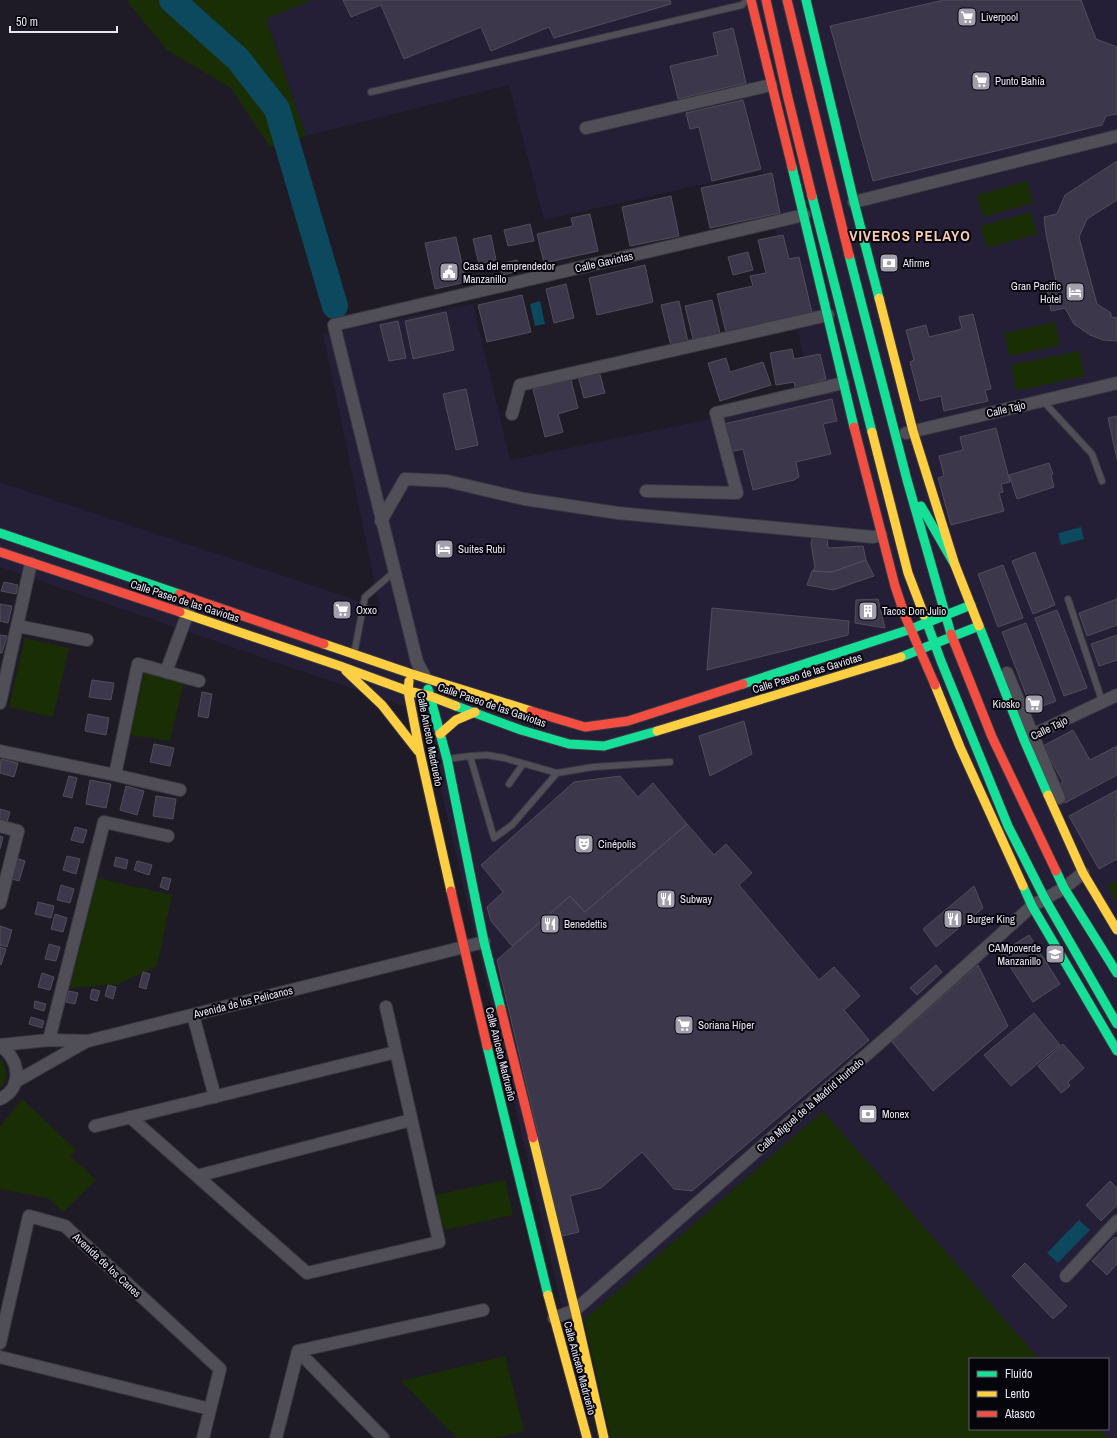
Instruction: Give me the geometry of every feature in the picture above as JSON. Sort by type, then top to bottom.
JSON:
[{"type":"main road","points":[[752,0],[843,383],[895,586],[919,650],[947,712],[960,747],[1032,906],[1117,1050]]},
{"type":"main road","points":[[766,0],[788,98],[890,508],[908,573],[934,644],[1008,826],[1045,898],[1117,1024]]},
{"type":"main road","points":[[786,0],[836,208],[895,435],[952,637],[992,737],[1064,888],[1117,973]]},
{"type":"main road","points":[[806,0],[858,201]]},
{"type":"main road","points":[[916,430],[955,565],[979,626],[1028,738],[1083,873],[1117,930]]},
{"type":"main road","points":[[907,480],[955,565]]},
{"type":"main road","name":"Calle Paseo de las Gaviotas","points":[[0,533],[409,673],[502,703],[585,727],[628,721],[911,629],[971,605]]},
{"type":"main road","name":"Calle Paseo de las Gaviotas","points":[[0,552],[340,666],[408,691],[430,696],[521,730],[569,744],[604,746],[646,734],[910,654],[979,626]]},
{"type":"main road","points":[[340,666],[382,705],[420,753]]},
{"type":"main road","name":"Calle Aniceto Madrueño","points":[[409,673],[408,691],[420,753],[463,947],[554,1318],[587,1438]]},
{"type":"main road","name":"Calle Aniceto Madrueño","points":[[425,677],[447,759],[484,942],[575,1310],[604,1438]]},
{"type":"main road","points":[[440,734],[456,720],[475,712]]},
{"type":"street","points":[[813,0],[858,201],[916,430],[962,563],[1028,738],[1090,869],[1117,915]]},
{"type":"street","points":[[586,128],[771,85]]},
{"type":"street","points":[[858,201],[1117,136]]},
{"type":"street","name":"Calle Gaviotas","points":[[381,521],[334,325],[804,214]]},
{"type":"street","points":[[512,414],[520,385],[828,315]]},
{"type":"street","points":[[646,491],[737,493],[716,413],[843,383]]},
{"type":"street","name":"Calle Tajo","points":[[895,435],[1117,383]]},
{"type":"street","points":[[425,677],[417,662],[381,521],[405,479],[447,481],[524,499],[618,513],[873,536],[881,535]]},
{"type":"street","points":[[0,703],[31,563]]},
{"type":"street","points":[[166,672],[193,599]]},
{"type":"street","points":[[18,626],[88,640]]},
{"type":"street","points":[[409,673],[417,662]]},
{"type":"street","points":[[115,775],[138,664],[199,681]]},
{"type":"street","name":"Calle Tajo","points":[[1028,738],[1117,695]]},
{"type":"street","points":[[0,751],[180,790]]},
{"type":"street","points":[[49,1040],[104,822],[168,836]]},
{"type":"street","points":[[0,826],[18,831],[0,903]]},
{"type":"street","name":"Calle Miguel de la Madrid Hurtado","points":[[554,1318],[575,1310],[896,1029],[1032,906],[1064,888],[1083,873]]},
{"type":"street","name":"Avenida de los Pelícanos","points":[[0,1045],[49,1040],[88,1041],[484,942]]},
{"type":"street","points":[[130,1117],[307,1273],[439,1242],[386,1008]]},
{"type":"street","points":[[192,1015],[215,1097]]},
{"type":"street","points":[[15,1082],[88,1041]]},
{"type":"street","points":[[0,1045],[12,1056],[16,1064],[17,1073],[15,1082],[8,1094],[1,1100]]},
{"type":"street","points":[[95,1126],[396,1052]]},
{"type":"street","points":[[197,1176],[411,1120]]},
{"type":"street","name":"Avenida de los Canes","points":[[0,1342],[29,1216],[65,1226],[220,1369],[203,1438]]},
{"type":"street","points":[[1066,1276],[1117,1221]]},
{"type":"street","points":[[298,1351],[483,1310]]},
{"type":"street","points":[[276,1438],[298,1351]]},
{"type":"street","points":[[298,1351],[383,1438]]},
{"type":"street","points":[[0,1357],[210,1409]]},
{"type":"lane","points":[[371,92],[742,5],[747,0]]},
{"type":"lane","points":[[1043,401],[1092,454],[1102,481]]},
{"type":"lane","points":[[354,654],[365,597],[394,572]]},
{"type":"lane","points":[[1068,599],[1102,702]]},
{"type":"lane","points":[[447,759],[487,755],[557,773],[593,767],[670,762]]},
{"type":"lane","points":[[470,756],[494,838],[512,825],[557,773]]},
{"type":"lane","points":[[510,784],[524,764]]},
{"type":"shaded area","points":[[312,0],[1117,0],[1117,1438],[1108,1438],[1101,1430],[1109,1430],[1109,1358],[1038,1358],[823,1111],[568,1334],[423,713],[0,567],[0,482],[380,608],[323,334],[473,304],[510,460],[813,398],[762,171],[544,220],[509,85],[306,136],[266,18]]},
{"type":"green space","points":[[126,0],[312,0],[266,19],[306,136],[270,147],[231,88],[167,50]]},
{"type":"green space","points":[[1027,181],[1033,203],[983,217],[977,195]]},
{"type":"green space","points":[[1031,212],[1037,234],[987,248],[981,226]]},
{"type":"green space","points":[[1055,322],[1060,345],[1009,356],[1004,333]]},
{"type":"green space","points":[[1079,351],[1085,376],[1016,391],[1011,365]]},
{"type":"green space","points":[[25,638],[69,648],[53,717],[9,707]]},
{"type":"green space","points":[[145,671],[184,682],[170,741],[130,735]]},
{"type":"green space","points":[[97,878],[172,895],[157,966],[118,984],[70,988]]},
{"type":"green space","points":[[1117,880],[1117,903],[1107,886]]},
{"type":"green space","points":[[0,1059],[5,1066],[6,1077],[0,1088]]},
{"type":"green space","points":[[22,1099],[76,1150],[70,1156],[96,1180],[63,1212],[48,1198],[0,1189],[0,1127]]},
{"type":"green space","points":[[823,1111],[1038,1358],[969,1358],[969,1430],[1101,1430],[1108,1438],[611,1438],[584,1320]]},
{"type":"green space","points":[[505,1180],[513,1215],[444,1230],[436,1195]]},
{"type":"green space","points":[[505,1356],[524,1431],[495,1438],[457,1438],[401,1381]]},
{"type":"water","points":[[540,301],[545,324],[535,326],[530,304]]},
{"type":"water","points":[[1081,527],[1084,539],[1061,545],[1058,533]]},
{"type":"water","points":[[1079,1220],[1090,1230],[1058,1263],[1047,1253]]},
{"type":"building","points":[[343,0],[670,0],[671,4],[554,38],[549,27],[491,51],[481,27],[404,59],[381,5],[351,17]]},
{"type":"building","name":"Punto Bahía","points":[[944,0],[1081,0],[1096,39],[1117,47],[1117,114],[1106,116],[1102,125],[873,181],[830,26]]},
{"type":"building","points":[[733,28],[746,83],[678,99],[670,66],[718,55],[713,33]]},
{"type":"building","points":[[743,100],[761,169],[712,181],[699,127],[690,129],[686,113]]},
{"type":"building","points":[[1117,161],[1117,200],[1087,219],[1079,237],[1097,304],[1111,313],[1111,317],[1117,318],[1117,341],[1103,340],[1090,335],[1074,324],[1065,308],[1051,311],[1047,289],[1057,286],[1044,217],[1057,214],[1065,195]]},
{"type":"building","points":[[772,173],[780,213],[710,228],[701,188]]},
{"type":"building","points":[[671,196],[679,236],[630,246],[622,207]]},
{"type":"building","points":[[590,214],[598,251],[544,263],[537,234],[573,226],[571,218]]},
{"type":"building","points":[[530,224],[534,241],[508,246],[504,230]]},
{"type":"building","points":[[491,235],[496,260],[479,264],[473,239]]},
{"type":"building","points":[[783,235],[789,259],[799,257],[812,313],[726,333],[717,294],[753,286],[750,276],[766,273],[758,240]]},
{"type":"building","points":[[456,237],[466,282],[435,289],[425,243]]},
{"type":"building","points":[[748,252],[753,270],[733,275],[728,257]]},
{"type":"building","points":[[517,260],[520,271],[502,275],[500,264]]},
{"type":"building","points":[[645,265],[653,302],[597,315],[589,278]]},
{"type":"building","points":[[566,284],[574,318],[554,323],[546,289]]},
{"type":"building","points":[[522,295],[531,332],[487,342],[478,305]]},
{"type":"building","points":[[712,300],[720,333],[693,339],[685,306]]},
{"type":"building","points":[[679,301],[688,342],[671,346],[661,305]]},
{"type":"building","points":[[446,312],[454,350],[413,359],[405,321]]},
{"type":"building","points":[[973,314],[991,389],[985,390],[988,401],[944,411],[941,396],[920,401],[910,362],[914,360],[906,330],[926,325],[929,337],[962,329],[959,317]]},
{"type":"building","points":[[398,321],[406,358],[389,361],[380,325]]},
{"type":"building","points":[[792,349],[794,359],[820,354],[826,379],[819,381],[820,387],[796,392],[794,382],[776,385],[770,353]]},
{"type":"building","points":[[726,358],[730,372],[763,362],[771,385],[720,401],[708,363]]},
{"type":"building","points":[[599,371],[605,393],[584,398],[578,376]]},
{"type":"building","points":[[571,380],[578,408],[558,414],[563,432],[545,437],[533,389]]},
{"type":"building","points":[[466,389],[478,445],[456,450],[443,394]]},
{"type":"building","points":[[832,399],[837,421],[823,424],[831,454],[796,462],[799,477],[794,480],[753,490],[743,449],[730,452],[724,424]]},
{"type":"building","points":[[1117,416],[1117,459],[1108,418]]},
{"type":"building","points":[[996,428],[1010,482],[1001,484],[1003,492],[999,493],[1004,511],[951,525],[938,478],[944,476],[939,456],[963,450],[960,437]]},
{"type":"building","points":[[1049,463],[1053,474],[1051,475],[1054,487],[1017,499],[1009,475]]},
{"type":"building","points":[[813,535],[827,537],[828,548],[863,546],[866,560],[832,572],[812,571],[815,568],[811,543]]},
{"type":"building","points":[[1035,552],[1055,605],[1033,614],[1012,561]]},
{"type":"building","points":[[866,560],[874,576],[833,590],[807,585],[812,571],[832,572]]},
{"type":"building","points":[[1003,565],[1023,618],[998,627],[978,574]]},
{"type":"building","points":[[4,582],[18,585],[16,594],[1,591]]},
{"type":"building","name":"Tacos Don Julio","points":[[878,599],[885,628],[855,623],[856,600]]},
{"type":"building","points":[[1117,599],[1117,625],[1087,636],[1079,613]]},
{"type":"building","points":[[0,604],[12,606],[8,623],[0,621]]},
{"type":"building","points":[[712,608],[849,621],[848,635],[707,670]]},
{"type":"building","points":[[1057,610],[1087,688],[1064,696],[1035,618]]},
{"type":"building","points":[[1026,623],[1056,701],[1032,710],[1002,632]]},
{"type":"building","points":[[0,635],[7,636],[2,653],[0,653]]},
{"type":"building","points":[[1117,635],[1117,660],[1099,666],[1091,644]]},
{"type":"building","points":[[92,680],[114,683],[111,700],[89,697]]},
{"type":"building","points":[[202,692],[212,694],[208,718],[198,716]]},
{"type":"building","points":[[88,714],[109,718],[106,735],[85,731]]},
{"type":"building","points":[[744,721],[752,754],[710,776],[699,736]]},
{"type":"building","points":[[1073,730],[1090,760],[1117,746],[1117,775],[1065,803],[1056,786],[1063,782],[1043,746]]},
{"type":"building","points":[[154,744],[174,748],[170,766],[150,762]]},
{"type":"building","points":[[1,759],[18,763],[14,777],[0,773]]},
{"type":"building","points":[[69,776],[77,778],[72,798],[63,796]]},
{"type":"building","name":"Cinépolis","points":[[620,776],[638,797],[653,783],[687,824],[585,912],[570,896],[512,946],[491,921],[487,907],[503,892],[481,865],[574,782]]},
{"type":"building","points":[[90,780],[111,784],[106,808],[86,804]]},
{"type":"building","points":[[126,786],[144,791],[137,815],[120,810]]},
{"type":"building","points":[[1117,790],[1117,813],[1115,814],[1117,817],[1117,859],[1099,869],[1069,816]]},
{"type":"building","points":[[156,796],[176,799],[173,819],[153,816]]},
{"type":"building","points":[[0,809],[10,812],[7,822],[0,820]]},
{"type":"building","name":"Soriana Híper","points":[[687,824],[714,855],[726,844],[752,873],[739,885],[819,980],[834,967],[860,996],[844,1010],[869,1040],[692,1191],[674,1189],[642,1152],[601,1188],[570,1196],[579,1232],[562,1236],[497,960],[570,896],[585,912]]},
{"type":"building","points":[[75,827],[87,830],[83,843],[71,840]]},
{"type":"building","points":[[0,836],[3,837],[0,849]]},
{"type":"building","points":[[67,856],[80,859],[76,874],[63,870]]},
{"type":"building","points":[[13,857],[25,861],[19,881],[8,878]]},
{"type":"building","points":[[116,857],[128,860],[126,869],[114,866]]},
{"type":"building","points":[[137,861],[152,865],[149,875],[134,870]]},
{"type":"building","points":[[163,877],[171,879],[168,890],[160,887]]},
{"type":"building","points":[[61,885],[74,889],[70,903],[57,900]]},
{"type":"building","name":"Burger King","points":[[974,886],[983,908],[936,947],[923,929]]},
{"type":"building","points":[[38,902],[54,906],[51,918],[35,914]]},
{"type":"building","points":[[55,914],[67,918],[63,932],[51,929]]},
{"type":"building","points":[[0,926],[12,930],[7,947],[0,945]]},
{"type":"building","points":[[1029,935],[1060,984],[1033,1002],[1001,953]]},
{"type":"building","points":[[49,944],[60,947],[56,961],[45,959]]},
{"type":"building","points":[[0,947],[6,949],[1,965],[0,964]]},
{"type":"building","points":[[936,965],[942,972],[917,995],[910,988]]},
{"type":"building","points":[[978,965],[1008,1026],[933,1091],[892,1042]]},
{"type":"building","points":[[143,972],[150,974],[146,989],[139,987]]},
{"type":"building","points":[[42,973],[54,977],[50,990],[38,987]]},
{"type":"building","points":[[108,985],[116,987],[113,999],[105,996]]},
{"type":"building","points":[[92,989],[100,991],[97,1001],[90,999]]},
{"type":"building","points":[[69,991],[78,993],[75,1004],[66,1002]]},
{"type":"building","points":[[35,1001],[46,1004],[44,1011],[34,1008]]},
{"type":"building","points":[[1034,1013],[1060,1045],[1011,1086],[984,1055]]},
{"type":"building","points":[[31,1017],[44,1021],[42,1028],[29,1024]]},
{"type":"building","points":[[1063,1044],[1084,1068],[1068,1082],[1070,1086],[1061,1093],[1038,1066]]},
{"type":"building","points":[[1110,1181],[1117,1188],[1117,1205],[1101,1221],[1086,1205]]},
{"type":"building","points":[[1115,1237],[1117,1239],[1117,1264],[1107,1275],[1092,1261]]},
{"type":"building","points":[[1025,1263],[1067,1306],[1053,1319],[1012,1276]]},
{"type":"waterway","points":[[172,0],[238,59],[277,109],[335,306]]},
{"type":"traffic: fast","points":[[806,0],[854,202],[879,298]]},
{"type":"traffic: fast","points":[[792,167],[854,427]]},
{"type":"traffic: fast","points":[[812,196],[872,432]]},
{"type":"traffic: fast","points":[[849,255],[907,480],[951,634]]},
{"type":"traffic: fast","points":[[921,506],[955,565]]},
{"type":"traffic: fast","points":[[0,533],[179,594]]},
{"type":"traffic: fast","points":[[743,684],[911,629],[971,605]]},
{"type":"traffic: fast","points":[[924,615],[941,661],[1008,826],[1045,899],[1117,1024]]},
{"type":"traffic: fast","points":[[979,626],[1024,740],[1048,795]]},
{"type":"traffic: fast","points":[[901,657],[979,626]]},
{"type":"traffic: fast","points":[[428,689],[447,759],[484,942],[501,1009]]},
{"type":"traffic: fast","points":[[456,706],[521,730],[569,744],[604,746],[657,731]]},
{"type":"traffic: fast","points":[[1056,871],[1064,888],[1117,973]]},
{"type":"traffic: fast","points":[[1023,886],[1032,906],[1117,1051]]},
{"type":"traffic: fast","points":[[487,1046],[548,1295]]},
{"type":"traffic: slow","points":[[879,298],[913,431],[955,565],[979,626]]},
{"type":"traffic: slow","points":[[872,432],[908,573],[924,615]]},
{"type":"traffic: slow","points":[[180,612],[340,666],[408,691],[430,696],[456,706]]},
{"type":"traffic: slow","points":[[324,644],[409,673],[531,711]]},
{"type":"traffic: slow","points":[[657,731],[901,657]]},
{"type":"traffic: slow","points":[[346,671],[382,705],[418,751]]},
{"type":"traffic: slow","points":[[409,681],[408,691],[420,753],[451,891]]},
{"type":"traffic: slow","points":[[935,685],[960,747],[1023,886]]},
{"type":"traffic: slow","points":[[440,734],[456,720],[475,712]]},
{"type":"traffic: slow","points":[[1048,795],[1083,873],[1117,930]]},
{"type":"traffic: slow","points":[[533,1138],[575,1310],[604,1438]]},
{"type":"traffic: slow","points":[[548,1295],[587,1438]]},
{"type":"traffic: jam","points":[[751,0],[792,167]]},
{"type":"traffic: jam","points":[[766,0],[812,196]]},
{"type":"traffic: jam","points":[[787,0],[849,255]]},
{"type":"traffic: jam","points":[[854,427],[895,586],[905,616],[935,685]]},
{"type":"traffic: jam","points":[[0,552],[180,612]]},
{"type":"traffic: jam","points":[[179,594],[324,644]]},
{"type":"traffic: jam","points":[[951,634],[992,737],[1056,871]]},
{"type":"traffic: jam","points":[[531,711],[585,727],[628,721],[743,684]]},
{"type":"traffic: jam","points":[[451,891],[487,1046]]},
{"type":"traffic: jam","points":[[501,1009],[533,1138]]},
{"type":"place","name":"Liverpool","points":[[967,17]]},
{"type":"place","name":"Punto Bahía","points":[[981,81]]},
{"type":"place","name":"Afirme","points":[[889,263]]},
{"type":"place","name":"Casa del emprendedor Manzanillo","points":[[449,272]]},
{"type":"place","name":"Gran Pacific Hotel","points":[[1075,292]]},
{"type":"place","name":"Suites Rubi","points":[[444,549]]},
{"type":"place","name":"Oxxo","points":[[342,610]]},
{"type":"place","name":"Tacos Don Julio","points":[[868,611]]},
{"type":"place","name":"Kiosko","points":[[1034,704]]},
{"type":"place","name":"Cinépolis","points":[[584,844]]},
{"type":"place","name":"Subway","points":[[666,899]]},
{"type":"place","name":"Burger King","points":[[953,919]]},
{"type":"place","name":"Benedettis","points":[[550,924]]},
{"type":"place","name":"CAMpoverde Manzanillo","points":[[1055,954]]},
{"type":"place","name":"Soriana Híper","points":[[684,1025]]},
{"type":"place","name":"Monex","points":[[868,1114]]},
{"type":"district","name":"VIVEROS PELAYO","points":[[910,236]]}]
